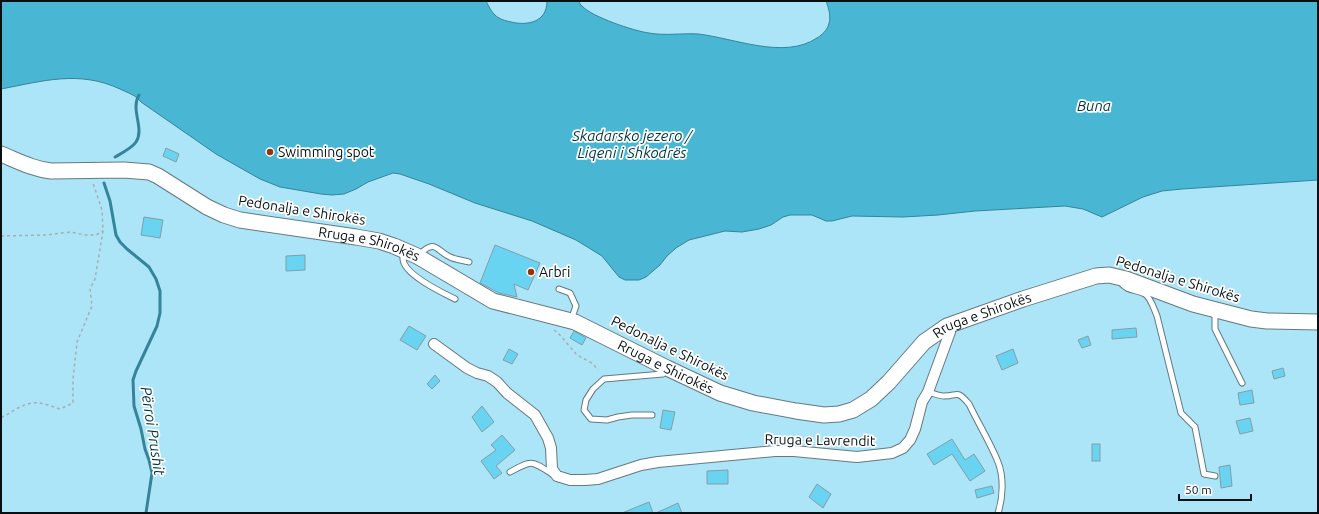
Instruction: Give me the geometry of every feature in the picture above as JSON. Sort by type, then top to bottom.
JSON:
[{"type":"main road","name":"Rruga e Shirokës","points":[[1,154],[30,167],[41,170],[124,170],[149,172],[158,176],[207,207],[224,215],[240,220],[379,241],[411,253],[493,301],[565,319],[720,393],[742,400],[824,415],[838,414],[853,410],[871,399],[924,342],[940,330],[1023,298],[1086,278],[1105,275],[1116,276],[1187,302],[1251,319],[1267,321],[1318,322]]},
{"type":"street","name":"Rruga e Lavrendit","points":[[557,476],[570,480],[598,479],[641,465],[658,462],[775,451],[794,451],[857,457],[892,453],[903,448],[910,440],[915,429],[922,402],[928,392],[950,332],[948,326]]},
{"type":"street","points":[[434,344],[467,368],[488,376],[497,382],[507,393],[535,415],[548,438],[551,448],[552,469],[557,476]]},
{"type":"lane","points":[[455,299],[420,281],[404,264],[402,258],[411,253],[423,251],[429,247],[436,246],[450,257],[469,262]]},
{"type":"lane","points":[[1116,276],[1125,288],[1146,295],[1153,306],[1157,316],[1182,413],[1195,427],[1204,474],[1215,476]]},
{"type":"lane","points":[[559,289],[570,292],[576,306],[565,319]]},
{"type":"lane","points":[[1215,310],[1215,328],[1242,383]]},
{"type":"lane","points":[[652,416],[632,415],[607,420],[591,419],[584,410],[586,400],[593,389],[604,379],[664,374],[667,368]]},
{"type":"lane","points":[[928,392],[943,396],[956,393],[963,397],[969,404],[998,463],[1002,481],[1001,505],[998,513]]},
{"type":"lane","name":"Rruga e Lavrendit","points":[[510,472],[527,463],[534,463],[557,476]]},
{"type":"path","points":[[1,417],[4,417],[18,408],[37,402],[60,409],[73,403],[73,379],[77,342],[92,306],[90,289],[94,279],[103,231],[102,210],[92,180],[92,171]]},
{"type":"path","points":[[1,236],[47,235],[70,232],[96,235],[103,231]]},
{"type":"path","points":[[565,319],[551,326],[553,330],[558,333],[577,355],[592,363],[598,370]]},
{"type":"shaded area","points":[[1,1],[1318,1],[1318,513],[1,513]]},
{"type":"water","name":"Skadarsko jezero / Liqeni i Shkodrës","points":[[1,1],[486,1],[493,13],[503,20],[517,23],[530,23],[540,18],[544,14],[547,1],[579,1],[581,6],[595,15],[642,32],[655,34],[698,34],[759,46],[790,47],[804,44],[817,38],[826,31],[830,17],[826,1],[1318,1],[1318,180],[1162,191],[1143,197],[1102,217],[1083,209],[1065,206],[903,217],[852,216],[832,221],[826,221],[812,215],[790,215],[783,217],[771,225],[759,229],[742,232],[725,231],[689,240],[676,248],[646,277],[639,280],[625,280],[619,277],[602,256],[576,240],[532,221],[475,203],[400,174],[393,173],[368,182],[344,194],[321,194],[280,187],[260,179],[216,154],[134,96],[105,83],[90,80],[61,79],[46,80],[1,89]]},
{"type":"building","points":[[166,148],[179,154],[176,162],[163,156]]},
{"type":"building","points":[[144,217],[163,220],[160,238],[141,235]]},
{"type":"building","points":[[495,245],[540,263],[528,290],[514,284],[517,297],[499,293],[480,283]]},
{"type":"building","points":[[305,255],[305,270],[286,271],[286,256]]},
{"type":"building","points":[[409,326],[426,336],[417,350],[400,340]]},
{"type":"building","points":[[1136,328],[1137,337],[1112,339],[1112,330]]},
{"type":"building","points":[[574,331],[586,338],[582,345],[570,338]]},
{"type":"building","points":[[1088,336],[1091,345],[1082,348],[1078,340]]},
{"type":"building","points":[[509,349],[518,354],[512,364],[503,360]]},
{"type":"building","points":[[1013,349],[1018,363],[1002,370],[996,356]]},
{"type":"building","points":[[1283,368],[1285,376],[1274,379],[1272,371]]},
{"type":"building","points":[[435,375],[440,381],[432,389],[427,384]]},
{"type":"building","points":[[1252,390],[1254,403],[1240,405],[1238,393]]},
{"type":"building","points":[[482,406],[494,422],[482,432],[472,417]]},
{"type":"building","points":[[663,410],[675,412],[671,430],[660,428]]},
{"type":"building","points":[[1250,418],[1253,431],[1240,434],[1236,421]]},
{"type":"building","points":[[502,435],[515,450],[496,466],[502,473],[494,479],[481,461],[496,450],[491,445]]},
{"type":"building","points":[[952,439],[965,460],[974,454],[985,471],[970,481],[952,454],[934,465],[927,454]]},
{"type":"building","points":[[1092,444],[1100,444],[1100,461],[1092,461]]},
{"type":"building","points":[[1230,465],[1232,486],[1221,488],[1219,467]]},
{"type":"building","points":[[728,470],[728,484],[707,484],[707,471]]},
{"type":"building","points":[[817,484],[831,494],[823,508],[809,497]]},
{"type":"building","points":[[992,486],[994,493],[977,498],[975,490]]},
{"type":"building","points":[[649,502],[653,513],[622,513]]},
{"type":"building","points":[[678,503],[682,513],[656,513]]},
{"type":"waterway","name":"Përroi Prushit","points":[[115,157],[132,146],[138,137],[139,131],[136,107],[139,95]]},
{"type":"waterway","name":"Përroi Prushit","points":[[104,183],[110,201],[116,235],[127,249],[149,267],[156,279],[160,291],[160,313],[157,326],[133,380],[134,406],[152,473],[146,513]]},
{"type":"place","name":"Swimming spot","points":[[270,152]]},
{"type":"place","name":"Arbri","points":[[531,272]]},
{"type":"water label","name":"Buna","points":[[1094,105]]}]
